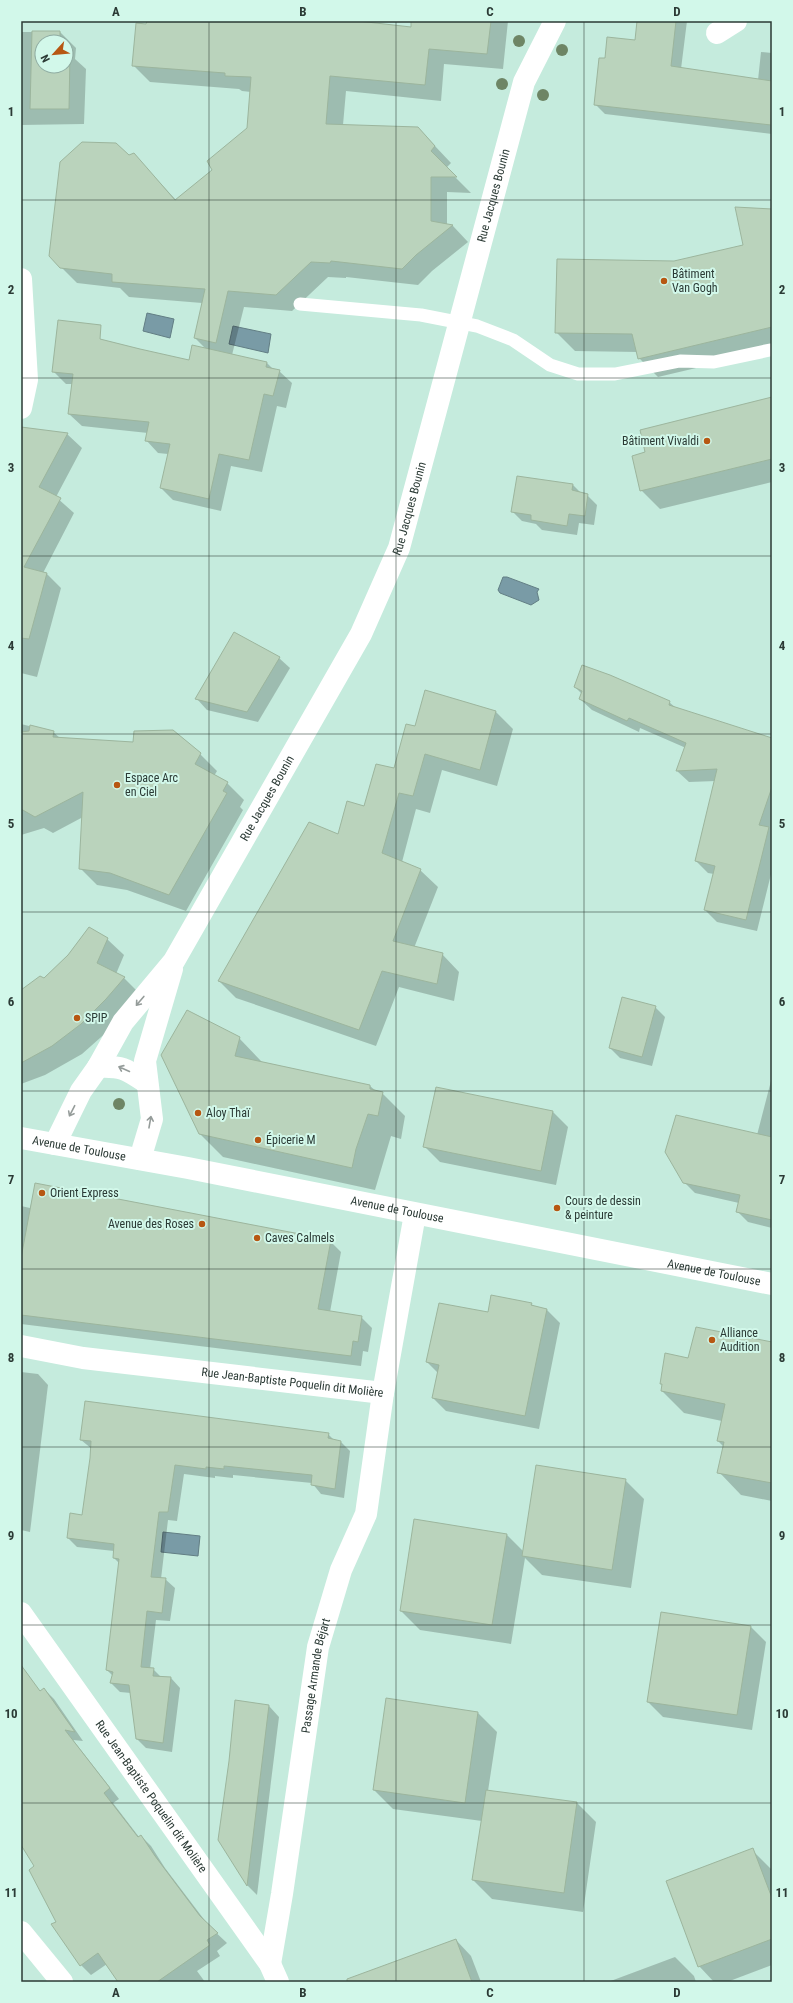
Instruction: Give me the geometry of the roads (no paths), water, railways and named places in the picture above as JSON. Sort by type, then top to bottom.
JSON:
[{"type":"street","name":"Rue Jacques Bounin","points":[[55,1144],[81,1091],[98,1067],[123,1022],[174,960],[360,634],[390,570],[399,548],[524,82],[555,21]]},
{"type":"street","points":[[717,33],[736,21]]},
{"type":"street","points":[[21,279],[27,380],[21,408]]},
{"type":"street","name":"Rue Jacques Bounin","points":[[140,1160],[152,1119],[144,1061],[174,960]]},
{"type":"street","points":[[98,1067],[117,1066],[147,1083]]},
{"type":"street","name":"Avenue de Toulouse","points":[[21,1138],[772,1284]]},
{"type":"street","name":"Rue Jean-Baptiste Poquelin dit Molière","points":[[21,1346],[83,1358],[383,1393],[415,1214]]},
{"type":"street","name":"Passage Armande Béjart","points":[[274,1973],[283,1887],[318,1647],[341,1570],[366,1514],[383,1393]]},
{"type":"street","name":"Rue Jean-Baptiste Poquelin dit Molière","points":[[21,1613],[274,1973]]},
{"type":"street","points":[[21,1932],[62,1982]]},
{"type":"lane","points":[[300,304],[421,315],[477,326],[513,340],[550,365],[578,374],[615,374],[680,361],[714,362],[770,350]]},
{"type":"water","points":[[147,313],[174,319],[170,338],[143,331]]},
{"type":"water","points":[[233,326],[271,334],[268,353],[229,344]]},
{"type":"water","points":[[503,577],[507,577],[539,589],[537,592],[539,600],[531,605],[500,593],[498,590]]},
{"type":"water","points":[[163,1532],[200,1536],[198,1556],[161,1552]]},
{"type":"place","name":"Bâtiment Van Gogh","points":[[664,281]]},
{"type":"place","name":"Bâtiment Vivaldi","points":[[707,441]]},
{"type":"place","name":"Espace Arc en Ciel","points":[[117,785]]},
{"type":"place","name":"SPIP","points":[[77,1018]]},
{"type":"place","name":"Aloy Thaï","points":[[198,1113]]},
{"type":"place","name":"Épicerie M","points":[[258,1140]]},
{"type":"place","name":"Orient Express","points":[[42,1193]]},
{"type":"place","name":"Cours de dessin & peinture","points":[[557,1208]]},
{"type":"place","name":"Avenue des Roses","points":[[202,1224]]},
{"type":"place","name":"Caves Calmels","points":[[257,1238]]},
{"type":"place","name":"Alliance Audition","points":[[712,1340]]}]
